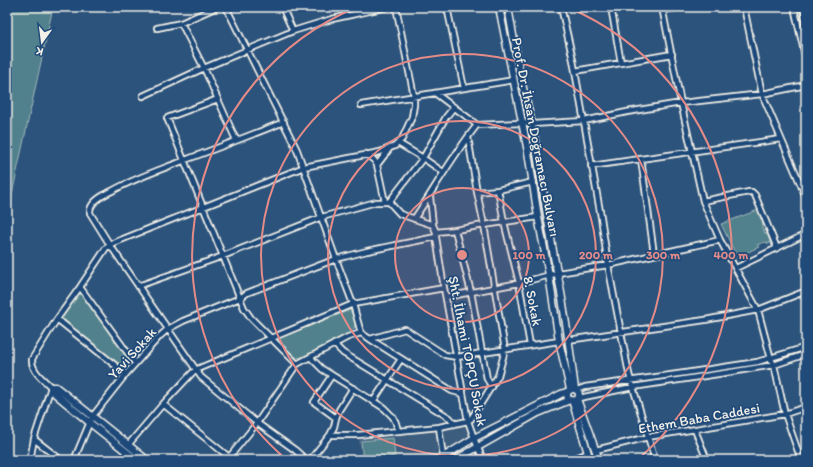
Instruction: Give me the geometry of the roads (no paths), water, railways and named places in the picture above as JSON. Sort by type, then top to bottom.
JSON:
[{"type":"main road","name":"Prof. Dr. İhsan Doğramacı Bulvarı","points":[[499,7],[534,182],[538,217],[559,341],[573,390]]},
{"type":"main road","name":"Prof. Dr. İhsan Doğramacı Bulvarı","points":[[508,7],[532,124],[552,249],[558,273],[568,340],[573,390]]},
{"type":"main road","points":[[51,387],[56,387],[91,420],[127,448],[147,460]]},
{"type":"main road","points":[[573,390],[568,396],[575,399],[599,460]]},
{"type":"main road","points":[[441,458],[474,438],[561,394],[573,390],[579,392],[575,399],[538,413],[455,460]]},
{"type":"main road","points":[[575,399],[590,460]]},
{"type":"main road","points":[[127,448],[137,460]]},
{"type":"street","points":[[157,28],[182,23],[217,7]]},
{"type":"street","points":[[226,7],[297,150],[353,304],[361,333],[452,391],[463,394]]},
{"type":"street","points":[[282,7],[292,32]]},
{"type":"street","points":[[143,96],[204,68],[292,32],[332,19],[387,7]]},
{"type":"street","points":[[30,460],[34,439],[51,387],[34,370],[32,359],[56,319],[106,248],[110,245],[203,207],[304,168],[380,152],[395,146],[402,139],[412,117],[414,96],[396,7]]},
{"type":"street","points":[[446,7],[464,88]]},
{"type":"street","points":[[561,7],[584,121],[608,264],[631,381],[655,460]]},
{"type":"street","points":[[611,7],[620,63]]},
{"type":"street","points":[[683,7],[663,9],[681,103],[703,201],[720,240],[758,310],[771,359],[774,365],[785,414],[801,460],[806,459]]},
{"type":"street","points":[[744,7],[762,94],[806,197]]},
{"type":"street","points":[[794,7],[806,60]]},
{"type":"street","points":[[803,7],[806,22]]},
{"type":"street","points":[[182,23],[236,140]]},
{"type":"street","points":[[574,71],[672,54]]},
{"type":"street","points":[[360,105],[514,80]]},
{"type":"street","points":[[435,93],[477,125],[532,124],[584,121],[681,103],[762,94],[806,85]]},
{"type":"street","points":[[218,99],[167,118],[244,308],[251,318],[297,364]]},
{"type":"street","points":[[387,202],[423,158],[446,117],[454,107]]},
{"type":"street","points":[[284,122],[151,173],[112,190],[99,198],[93,204],[90,213],[110,245],[201,377],[257,423],[295,450],[306,460]]},
{"type":"street","points":[[414,219],[430,197],[443,172],[477,125]]},
{"type":"street","points":[[330,435],[358,435],[439,427],[468,421],[471,419],[498,376],[505,350],[468,137]]},
{"type":"street","points":[[591,166],[781,139]]},
{"type":"street","points":[[398,143],[443,172]]},
{"type":"street","points":[[377,165],[391,148]]},
{"type":"street","points":[[366,154],[374,160],[377,165],[387,202],[400,214],[433,225]]},
{"type":"street","points":[[641,159],[654,254]]},
{"type":"street","points":[[477,192],[498,190],[534,182]]},
{"type":"street","name":"8. Sokak","points":[[498,190],[519,283],[530,345]]},
{"type":"street","points":[[703,201],[752,192],[755,195],[777,248]]},
{"type":"street","name":"Şht. İlhami TOPÇU Sokak","points":[[430,197],[433,225],[436,234],[444,288],[468,421],[477,448],[483,460]]},
{"type":"street","points":[[138,286],[223,256],[322,217],[376,202],[387,202]]},
{"type":"street","name":"Yavi Sokak","points":[[74,460],[91,420],[126,374],[160,336],[183,321],[240,298],[247,293],[336,259],[455,230],[538,217]]},
{"type":"street","points":[[455,230],[471,292],[487,379],[492,387]]},
{"type":"street","points":[[736,268],[806,234]]},
{"type":"street","points":[[446,297],[720,240]]},
{"type":"street","points":[[80,287],[135,363]]},
{"type":"street","points":[[122,460],[127,448],[163,404],[195,370],[353,304],[444,288]]},
{"type":"street","points":[[568,340],[705,320],[758,310],[806,291]]},
{"type":"street","points":[[56,319],[126,374]]},
{"type":"street","points":[[370,339],[405,329],[445,355],[457,357],[559,341]]},
{"type":"street","points":[[163,404],[229,459],[257,423],[297,364],[348,337],[361,333]]},
{"type":"street","points":[[334,344],[343,353],[450,418],[455,424]]},
{"type":"street","points":[[573,390],[750,363],[771,359],[806,347]]},
{"type":"street","points":[[575,399],[633,387],[774,365],[806,354]]},
{"type":"street","points":[[310,357],[318,366],[374,400],[389,412],[396,423],[398,430]]},
{"type":"street","points":[[374,400],[401,359]]},
{"type":"street","points":[[332,375],[314,402],[336,418]]},
{"type":"street","points":[[310,460],[330,435],[340,407],[353,388]]},
{"type":"street","name":"Ethem Baba Caddesi","points":[[596,450],[648,438],[785,414],[806,407]]},
{"type":"street","points":[[439,427],[441,458]]},
{"type":"street","points":[[695,430],[707,460]]},
{"type":"street","points":[[34,439],[61,460]]},
{"type":"street","points":[[571,460],[588,453]]}]
